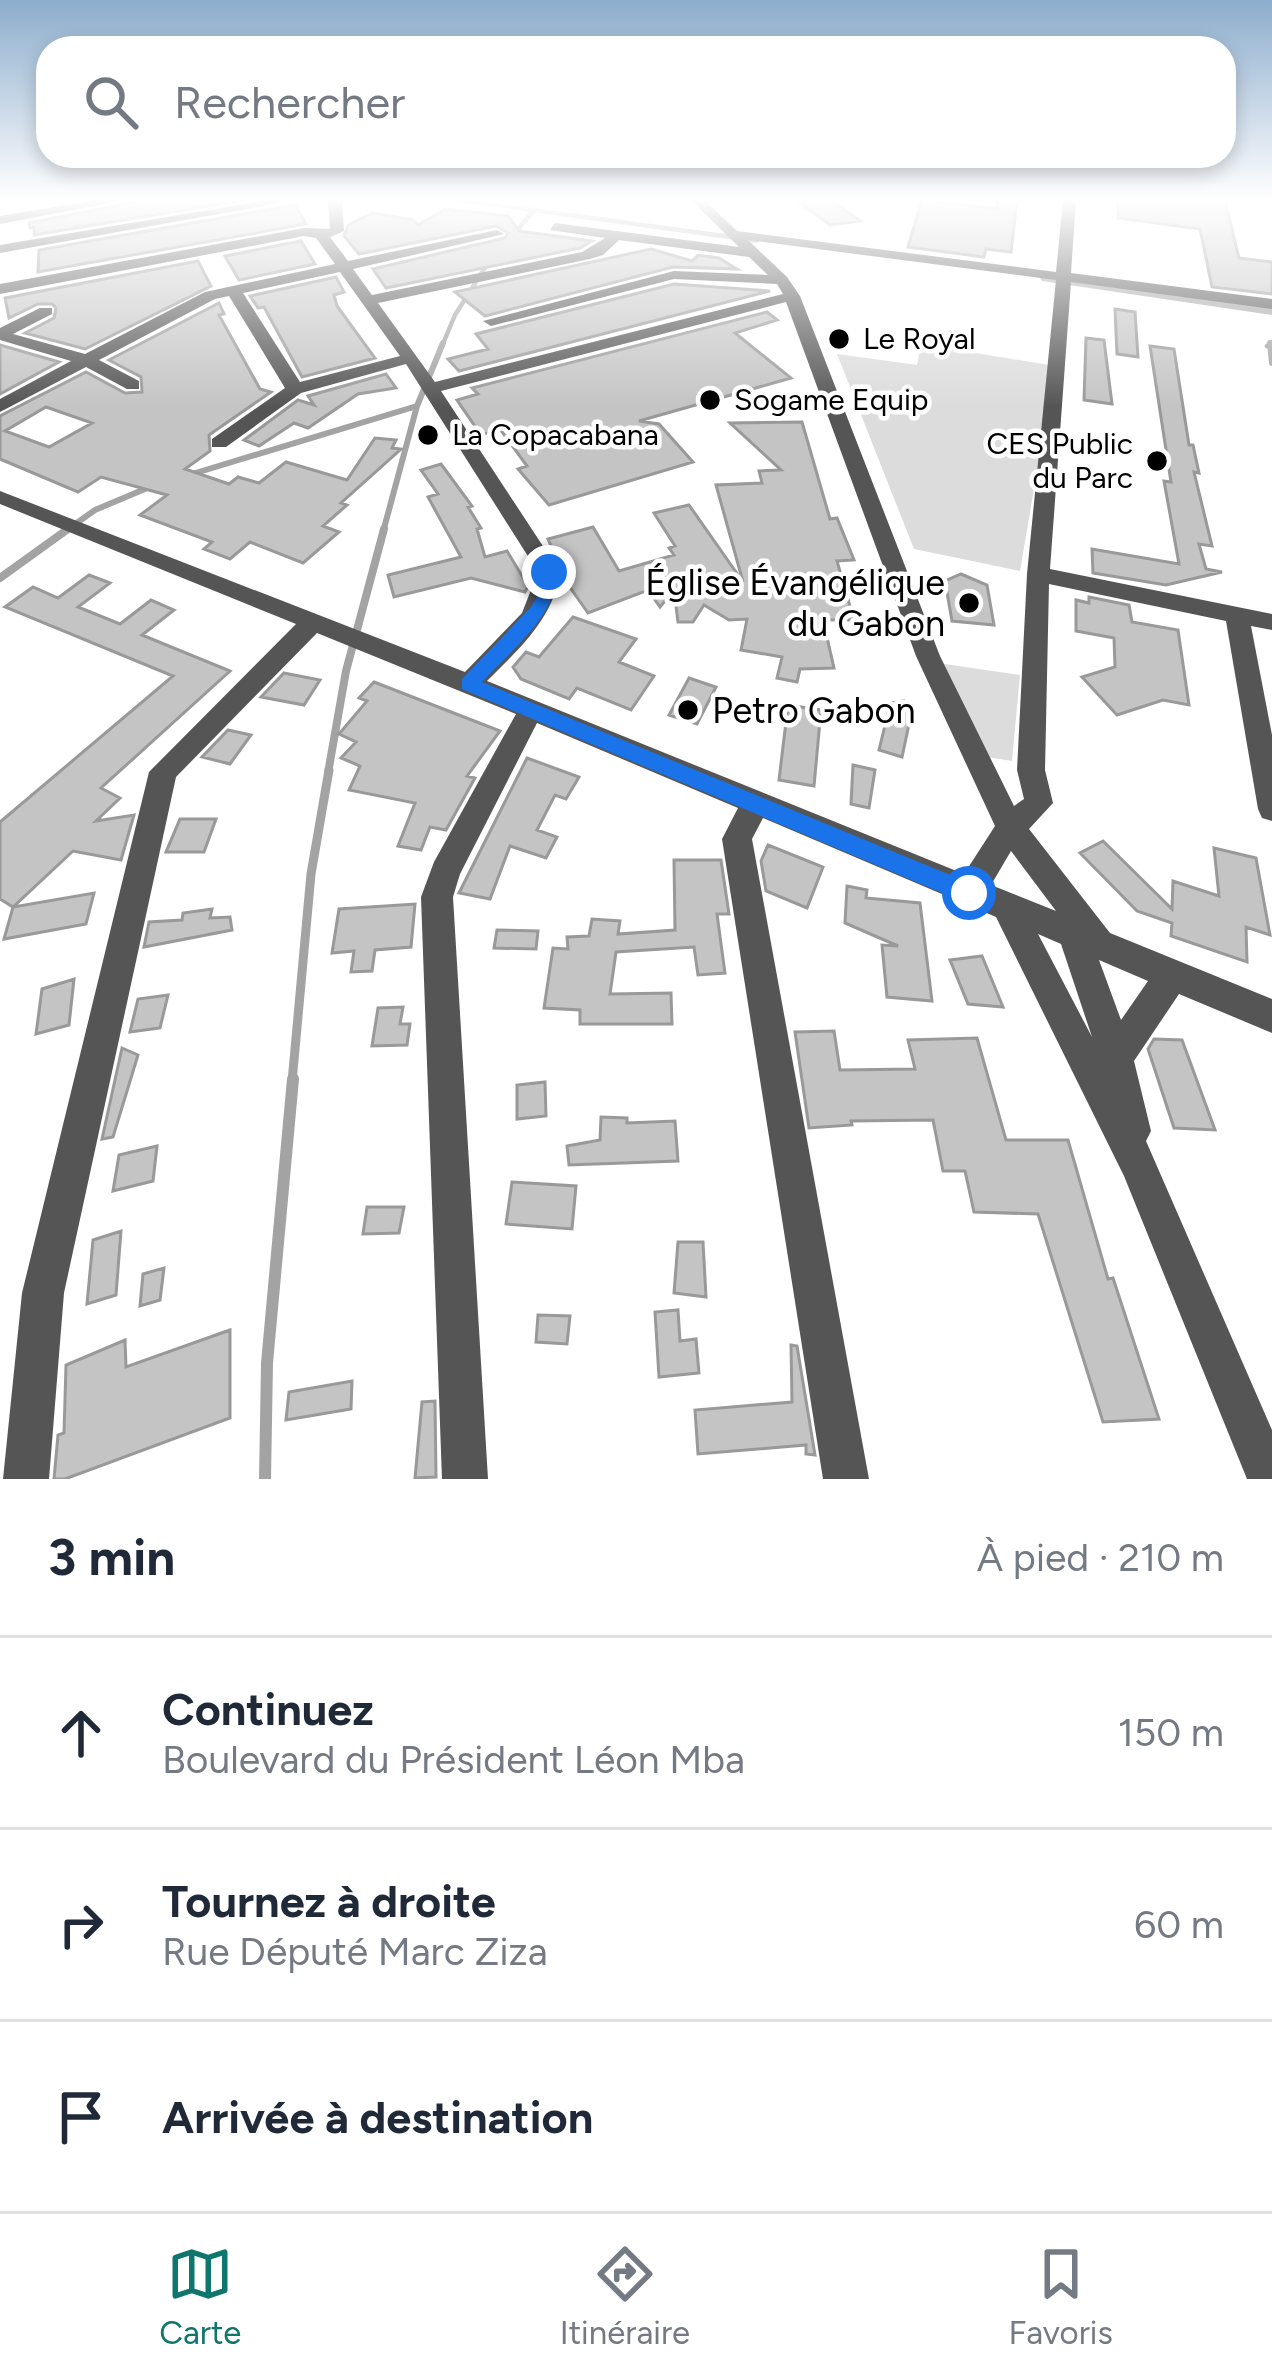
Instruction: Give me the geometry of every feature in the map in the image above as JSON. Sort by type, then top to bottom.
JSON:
[{"type":"street","points":[[8,287],[105,269]]},
{"type":"street","points":[[0,406],[190,304],[232,288],[328,269]]},
{"type":"street","points":[[345,269],[549,572],[549,591],[537,611],[469,684]]},
{"type":"street","points":[[370,300],[521,269]]},
{"type":"street","points":[[767,269],[787,288],[928,656],[1010,827],[1085,937],[1138,1164]]},
{"type":"street","points":[[965,269],[1272,304]]},
{"type":"street","points":[[969,893],[1010,827],[1039,803],[1031,770],[1038,574],[1064,269]]},
{"type":"street","points":[[491,321],[674,275],[787,288]]},
{"type":"street","points":[[232,288],[295,389]]},
{"type":"street","points":[[219,443],[295,389],[421,377],[787,288]]},
{"type":"street","points":[[0,332],[46,311]]},
{"type":"street","points":[[0,332],[85,360],[133,385]]},
{"type":"street","points":[[0,497],[469,684],[1272,1016]]},
{"type":"street","points":[[0,524],[25,508]]},
{"type":"street","points":[[1038,574],[1272,622]]},
{"type":"street","points":[[1237,615],[1272,809]]},
{"type":"street","points":[[26,1479],[43,1293],[163,772],[326,628]]},
{"type":"street","points":[[465,1479],[437,897],[445,872],[531,710]]},
{"type":"street","points":[[756,803],[737,839],[846,1479]]},
{"type":"street","points":[[1008,909],[1138,1164],[1270,1479]]},
{"type":"street","points":[[1116,1057],[1172,974]]},
{"type":"shaded area","points":[[921,344],[1055,366],[1020,571],[914,549],[837,354],[917,365]]},
{"type":"shaded area","points":[[938,663],[1020,675],[1012,761],[975,755]]},
{"type":"building","points":[[156,269],[202,269],[211,286],[85,349],[25,333],[54,318],[52,304],[38,304],[9,318],[5,298]]},
{"type":"building","points":[[233,269],[291,269],[239,280]]},
{"type":"building","points":[[373,269],[478,269],[386,288]]},
{"type":"building","points":[[560,269],[665,269],[485,316],[455,292]]},
{"type":"building","points":[[1208,269],[1272,269],[1272,294],[1212,287]]},
{"type":"building","points":[[336,277],[344,292],[334,295],[337,306],[375,358],[302,377],[264,307],[258,308],[250,296]]},
{"type":"building","points":[[674,284],[770,291],[459,371],[448,359],[488,349],[476,334]]},
{"type":"building","points":[[219,303],[224,314],[219,315],[260,389],[271,392],[209,435],[210,451],[185,469],[229,484],[238,477],[259,483],[286,462],[347,480],[375,438],[396,440],[392,448],[401,449],[341,503],[347,505],[323,526],[339,532],[303,563],[250,542],[230,559],[204,549],[212,542],[140,515],[167,495],[101,477],[78,492],[0,459],[0,416],[86,372],[125,393],[142,392],[141,377],[109,360]],"holes":[[[46,407],[92,423],[49,447],[5,431]]]},
{"type":"building","points":[[1115,309],[1135,312],[1138,357],[1117,354]]},
{"type":"building","points":[[767,312],[777,320],[735,333],[791,378],[639,421],[659,424],[693,462],[549,505],[518,469],[527,466],[500,429],[481,435],[457,400],[478,394],[472,388]]},
{"type":"building","points":[[1086,338],[1104,340],[1112,404],[1084,400]]},
{"type":"building","points":[[0,345],[59,362],[0,394]]},
{"type":"building","points":[[1150,346],[1174,349],[1189,445],[1193,445],[1199,473],[1194,472],[1212,546],[1199,544],[1206,569],[1222,572],[1166,585],[1093,573],[1092,549],[1179,564],[1164,481],[1171,482]]},
{"type":"building","points":[[386,374],[396,388],[358,394],[308,428],[294,423],[259,446],[244,440],[298,400],[314,405],[308,396]]},
{"type":"building","points":[[802,422],[830,519],[837,518],[854,560],[837,561],[854,620],[823,620],[834,668],[800,669],[797,682],[777,678],[782,657],[741,650],[747,619],[729,620],[704,605],[693,622],[678,622],[674,590],[660,607],[648,590],[588,613],[567,583],[548,539],[593,527],[619,571],[674,555],[669,548],[675,546],[654,513],[689,505],[743,582],[716,485],[762,483],[759,471],[781,470],[730,423]]},
{"type":"building","points":[[441,464],[472,506],[468,507],[481,528],[477,529],[485,557],[507,551],[528,586],[525,592],[471,578],[394,597],[388,575],[461,557],[428,497],[438,494],[421,470]]},
{"type":"building","name":"Église Évangélique du Gabon","points":[[961,574],[987,585],[994,625],[952,621],[945,581]]},
{"type":"building","points":[[89,575],[110,583],[78,607],[120,624],[151,600],[174,610],[142,635],[230,671],[101,788],[120,798],[96,821],[134,815],[121,860],[73,851],[13,907],[0,899],[0,822],[173,676],[5,607],[33,587],[58,598]]},
{"type":"building","points":[[1089,597],[1129,605],[1132,622],[1178,630],[1189,705],[1163,700],[1117,715],[1082,677],[1115,667],[1114,638],[1076,631],[1076,600],[1089,603]]},
{"type":"building","points":[[573,617],[636,639],[619,662],[654,676],[631,710],[577,688],[569,699],[521,679],[513,667],[526,652],[539,657]]},
{"type":"building","points":[[284,673],[320,680],[304,705],[261,697]]},
{"type":"building","points":[[689,678],[716,687],[697,724],[669,715]]},
{"type":"building","points":[[374,682],[500,731],[467,776],[475,778],[446,830],[430,827],[421,850],[398,846],[415,803],[349,790],[360,766],[341,758],[356,742],[339,734],[367,701],[359,698]]},
{"type":"building","points":[[904,701],[911,715],[902,757],[879,750],[888,713],[884,704]]},
{"type":"building","points":[[788,705],[821,710],[814,786],[779,780]]},
{"type":"building","points":[[228,730],[251,735],[230,764],[202,757]]},
{"type":"building","points":[[527,758],[579,777],[566,799],[555,795],[537,830],[557,837],[546,858],[510,846],[490,899],[459,893]]},
{"type":"building","points":[[853,765],[875,770],[869,808],[851,804]]},
{"type":"building","points":[[180,819],[216,819],[204,852],[166,852]]},
{"type":"building","points":[[1103,841],[1172,909],[1173,881],[1219,896],[1214,848],[1256,858],[1270,935],[1246,927],[1247,962],[1171,936],[1172,923],[1137,911],[1080,853]]},
{"type":"building","points":[[768,845],[823,867],[807,908],[766,891],[761,861]]},
{"type":"building","points":[[674,860],[721,860],[729,914],[717,914],[725,973],[698,975],[694,947],[616,952],[610,994],[671,993],[672,1024],[580,1024],[580,1010],[544,1008],[553,948],[568,949],[567,937],[589,936],[592,919],[620,921],[618,934],[675,930]]},
{"type":"building","points":[[847,886],[867,890],[866,898],[920,903],[932,1001],[887,997],[882,945],[898,946],[845,923]]},
{"type":"building","points":[[94,893],[86,924],[4,939],[13,907]]},
{"type":"building","points":[[415,904],[411,947],[375,950],[372,971],[351,972],[354,951],[332,953],[339,909]]},
{"type":"building","points":[[212,909],[210,918],[230,917],[232,930],[144,947],[149,922],[182,920],[183,913]]},
{"type":"building","points":[[497,930],[538,931],[536,949],[494,948]]},
{"type":"building","points":[[982,956],[1003,1007],[968,1004],[950,960]]},
{"type":"building","points":[[74,979],[69,1025],[36,1034],[42,989]]},
{"type":"building","points":[[168,995],[160,1028],[130,1032],[138,999]]},
{"type":"building","points":[[403,1007],[400,1024],[410,1024],[407,1045],[372,1046],[378,1008]]},
{"type":"building","points":[[834,1031],[840,1070],[915,1069],[908,1040],[977,1038],[1006,1140],[1068,1140],[1108,1279],[1113,1278],[1159,1419],[1103,1422],[1038,1214],[974,1212],[965,1171],[943,1171],[933,1120],[851,1121],[852,1125],[809,1128],[795,1032]]},
{"type":"building","points":[[1154,1039],[1182,1040],[1215,1130],[1174,1128],[1148,1049]]},
{"type":"building","points":[[122,1048],[138,1055],[113,1137],[102,1139]]},
{"type":"building","points":[[545,1082],[546,1116],[517,1119],[517,1085]]},
{"type":"building","points":[[601,1117],[627,1118],[627,1123],[675,1121],[678,1161],[569,1165],[567,1146],[600,1140]]},
{"type":"building","points":[[157,1146],[153,1181],[113,1191],[119,1155]]},
{"type":"building","points":[[512,1182],[576,1186],[572,1229],[506,1224]]},
{"type":"building","points":[[367,1207],[404,1207],[399,1233],[363,1234]]},
{"type":"building","points":[[121,1231],[116,1295],[87,1304],[93,1240]]},
{"type":"building","points":[[678,1242],[703,1242],[706,1297],[674,1293]]},
{"type":"building","points":[[164,1268],[160,1300],[140,1306],[143,1274]]},
{"type":"building","points":[[678,1310],[680,1341],[696,1339],[699,1373],[659,1377],[655,1312]]},
{"type":"building","points":[[538,1315],[570,1316],[567,1344],[536,1342]]},
{"type":"building","points":[[230,1330],[230,1418],[65,1479],[54,1479],[58,1435],[64,1433],[66,1365],[125,1340],[126,1367]]},
{"type":"building","points":[[791,1345],[797,1346],[815,1455],[806,1454],[806,1445],[698,1454],[695,1410],[792,1402]]},
{"type":"building","points":[[352,1381],[351,1409],[286,1420],[289,1392]]},
{"type":"building","points":[[435,1401],[436,1477],[415,1478],[422,1402]]},
{"type":"waterway","points":[[442,346],[484,269]]},
{"type":"waterway","points":[[1047,278],[1272,311]]},
{"type":"waterway","points":[[417,406],[443,343]]},
{"type":"waterway","points":[[1270,344],[1272,363]]},
{"type":"waterway","points":[[189,475],[417,406]]},
{"type":"waterway","points":[[383,532],[417,406]]},
{"type":"waterway","points":[[64,532],[95,510],[152,486]]},
{"type":"waterway","points":[[0,578],[68,529]]},
{"type":"waterway","points":[[328,773],[346,671],[384,529]]},
{"type":"waterway","points":[[292,1082],[311,874],[329,770]]},
{"type":"waterway","points":[[265,1479],[267,1363],[293,1079]]},
{"type":"place","name":"Le Royal","points":[[839,339]]},
{"type":"place","name":"Sogame Equip","points":[[710,400]]},
{"type":"place","name":"La Copacabana","points":[[428,435]]},
{"type":"place","name":"CES Public du Parc","points":[[1157,461]]},
{"type":"place","name":"Église Évangélique du Gabon","points":[[969,603]]},
{"type":"place","name":"Petro Gabon","points":[[688,710]]},
{"type":"route","points":[[549,572],[549,591],[537,611],[469,684],[969,893]]}]
